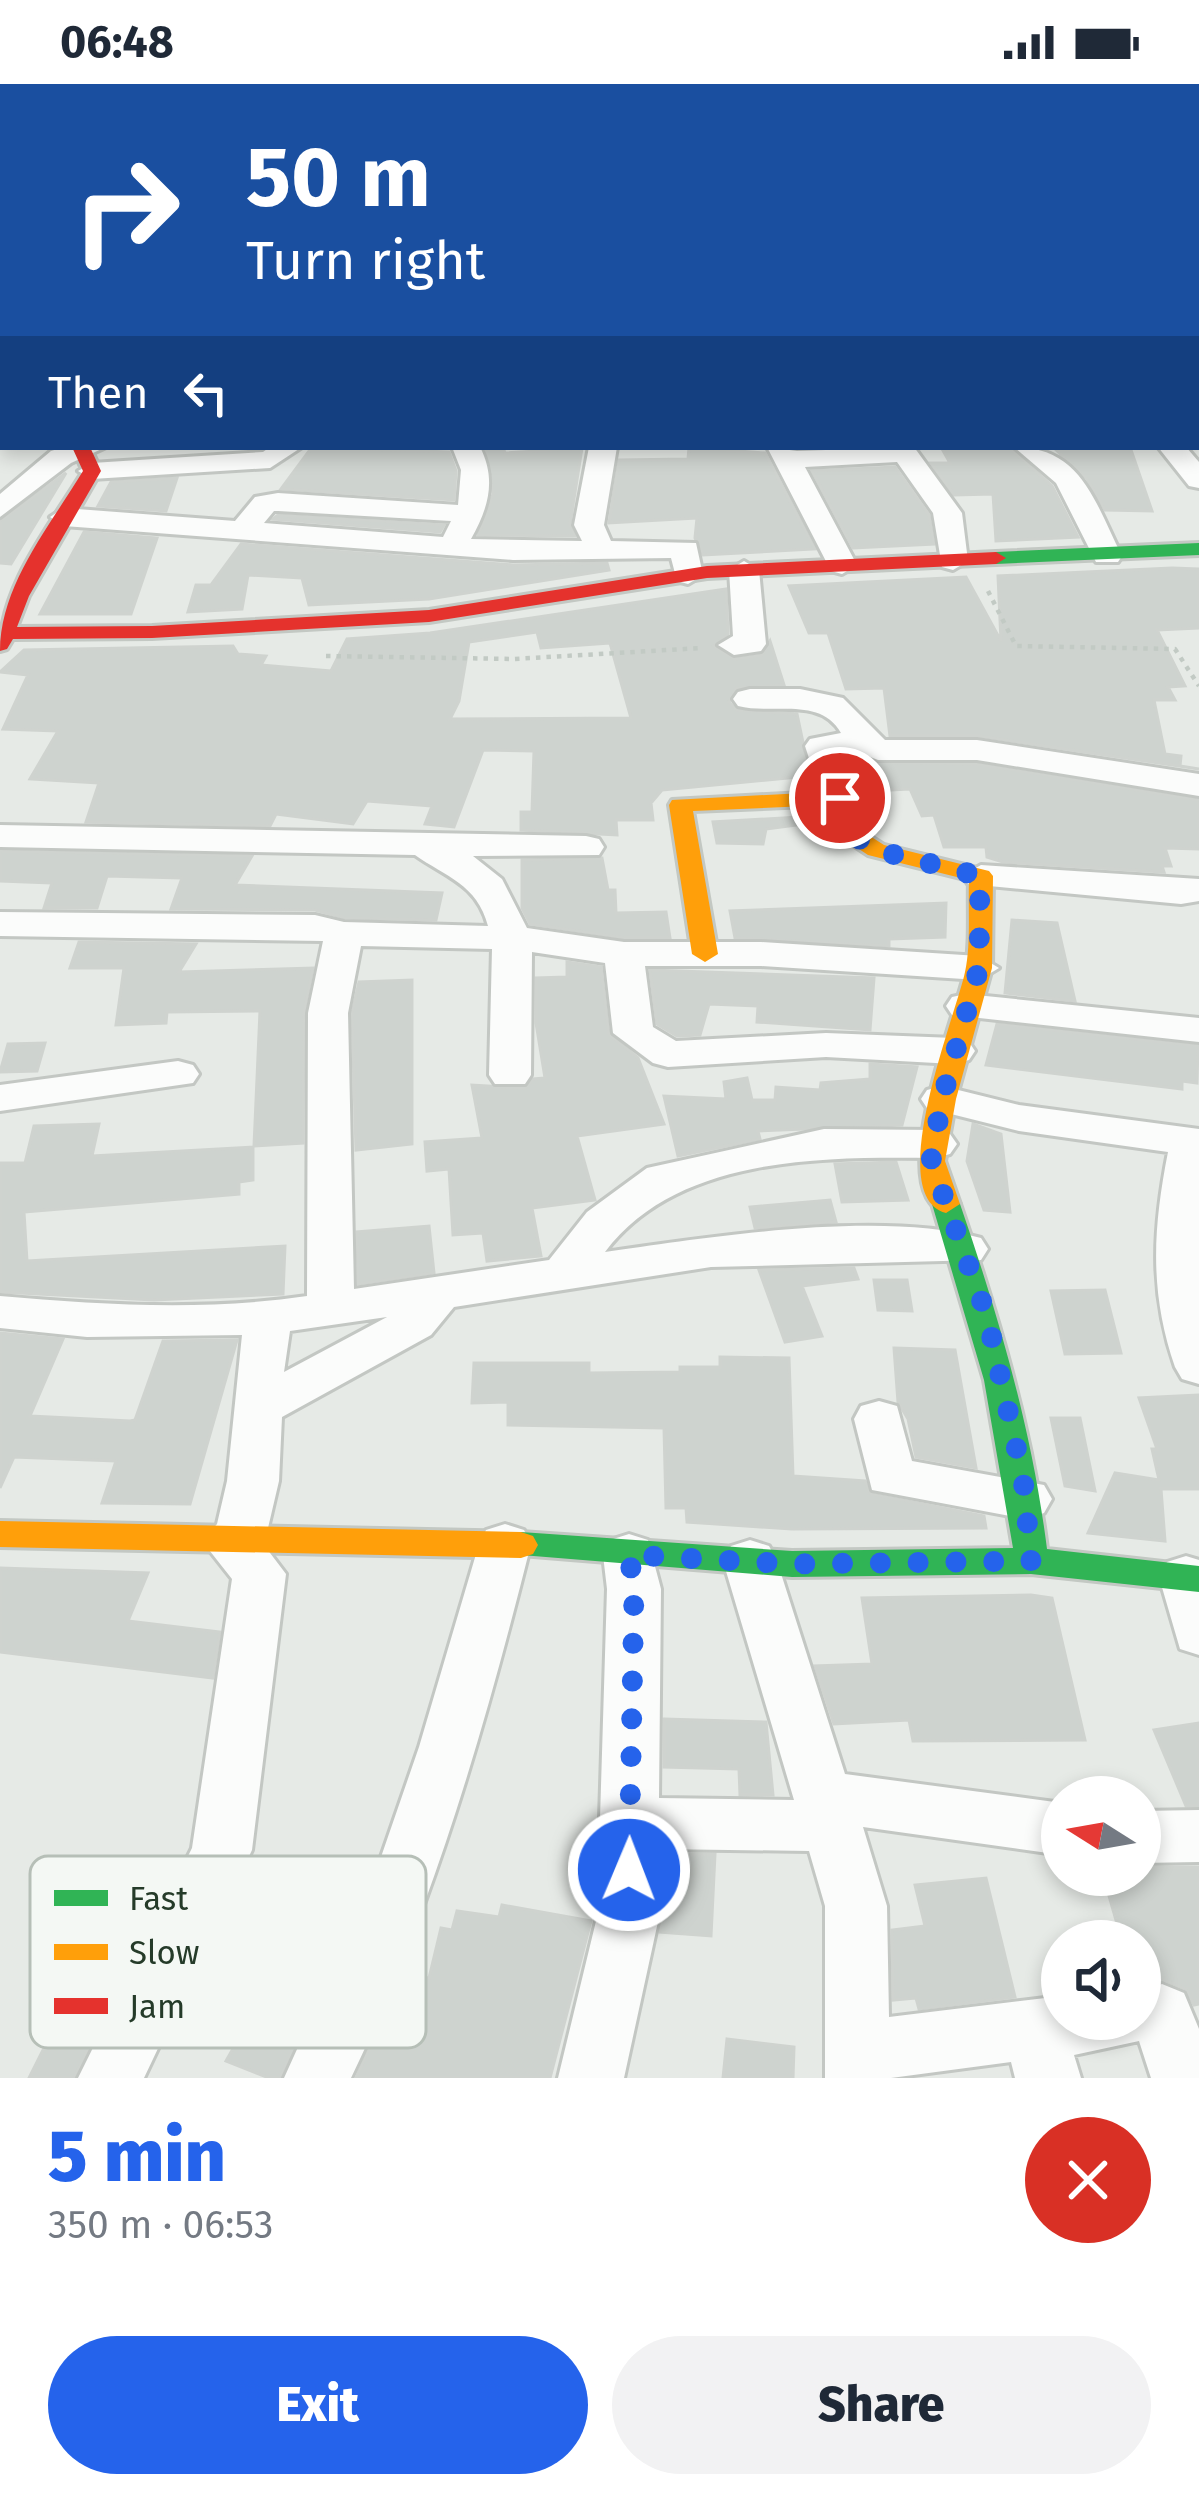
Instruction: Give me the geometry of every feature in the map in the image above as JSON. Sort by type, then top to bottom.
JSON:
[{"type":"street","points":[[7,496],[61,457],[87,453],[270,460],[284,450]]},
{"type":"street","points":[[455,544],[471,514],[476,476],[467,450]]},
{"type":"street","points":[[599,547],[589,525],[602,450]]},
{"type":"street","points":[[842,565],[785,453],[902,450],[956,530],[963,561]]},
{"type":"street","points":[[1032,450],[1068,479],[1107,556]]},
{"type":"street","points":[[1174,450],[1199,480]]},
{"type":"street","points":[[87,453],[64,518],[10,594],[3,639],[429,616],[744,570],[1199,549]]},
{"type":"street","points":[[242,532],[265,503],[471,514]]},
{"type":"street","points":[[64,518],[513,550],[685,549],[688,575]]},
{"type":"street","points":[[734,646],[750,644],[744,570]]},
{"type":"street","points":[[749,699],[805,700],[845,710],[856,722],[861,740],[878,751],[994,752],[1199,785]]},
{"type":"street","points":[[861,740],[822,746],[852,834],[876,850],[980,876],[1181,893],[1199,890]]},
{"type":"street","points":[[705,955],[680,805],[813,794],[840,798]]},
{"type":"street","points":[[0,836],[586,847]]},
{"type":"street","points":[[416,845],[464,861],[497,890],[515,938],[510,1075]]},
{"type":"street","points":[[980,876],[973,987],[942,1099],[931,1161],[942,1203],[965,1249],[998,1359],[1026,1499],[1031,1561]]},
{"type":"street","points":[[0,924],[223,924],[315,927],[344,934],[515,938],[624,954],[705,955],[973,987],[1016,1016],[1199,1030]]},
{"type":"street","points":[[331,1310],[328,1013],[344,934]]},
{"type":"street","points":[[624,954],[633,1033],[668,1054],[826,1046],[954,1051]]},
{"type":"street","points":[[0,1098],[178,1074]]},
{"type":"street","points":[[942,1099],[1019,1118],[1192,1141],[1173,1245],[1178,1314],[1199,1367]]},
{"type":"street","points":[[562,1275],[603,1223],[663,1178],[824,1143],[935,1144]]},
{"type":"street","points":[[0,1312],[87,1320],[269,1318],[711,1252],[803,1245],[965,1249]]},
{"type":"street","points":[[260,1407],[414,1323],[437,1295]]},
{"type":"street","points":[[219,1856],[259,1574],[234,1542],[260,1407],[260,1364],[269,1318]]},
{"type":"street","points":[[879,1419],[890,1476],[1026,1499]]},
{"type":"street","points":[[1,1535],[505,1544],[751,1562],[1031,1561],[1193,1578],[1199,1633]]},
{"type":"street","points":[[408,1856],[434,1786],[505,1544]]},
{"type":"street","points":[[590,2078],[628,1917],[634,1589],[629,1555]]},
{"type":"street","points":[[751,1562],[777,1661],[830,1811],[856,1906],[859,2064],[1041,2054],[1082,2040]]},
{"type":"street","points":[[630,1823],[830,1811],[1041,1827]]},
{"type":"street","points":[[1161,1837],[1199,1836]]},
{"type":"street","points":[[1161,2028],[1184,2078]]},
{"type":"street","points":[[111,2078],[126,2048]]},
{"type":"street","points":[[317,2078],[330,2048]]},
{"type":"path","points":[[963,561],[1016,646],[1174,649],[1199,686]]},
{"type":"path","points":[[315,656],[432,662],[598,658],[734,646]]},
{"type":"building","points":[[310,450],[449,452],[456,471],[454,500],[281,489]]},
{"type":"building","points":[[486,450],[582,450],[570,524],[575,536],[478,535],[493,494]]},
{"type":"building","points":[[689,450],[765,453],[815,549],[703,555],[695,538],[697,518],[609,523],[619,460],[688,459]]},
{"type":"building","points":[[943,450],[1012,450],[1052,486],[1078,537],[996,541],[993,494],[954,495],[931,463],[950,463]]},
{"type":"building","points":[[1056,450],[1131,450],[1152,511],[1105,510],[1087,479]]},
{"type":"building","points":[[895,467],[929,515],[934,544],[853,548],[812,471]]},
{"type":"building","points":[[66,473],[11,564],[0,563],[0,521]]},
{"type":"building","points":[[177,478],[166,511],[98,506],[111,482]]},
{"type":"building","points":[[278,515],[444,525],[440,532],[273,519]]},
{"type":"building","points":[[84,532],[157,538],[131,614],[40,614]]},
{"type":"building","points":[[241,544],[513,565],[607,563],[609,570],[429,599],[309,605],[302,578],[248,575],[242,609],[188,612],[196,585],[211,585]]},
{"type":"building","points":[[1199,569],[1199,628],[1157,630],[1185,686],[1168,687],[1175,700],[1154,700],[1165,754],[1181,756],[1180,766],[1199,769],[978,736],[890,736],[884,688],[846,689],[828,633],[809,633],[789,586],[966,577],[1001,641],[998,576]]},
{"type":"building","points":[[726,589],[728,634],[714,646],[735,659],[762,655],[770,641],[784,685],[737,688],[729,702],[737,710],[797,714],[810,776],[662,790],[651,803],[653,820],[616,820],[617,835],[521,830],[521,812],[532,812],[534,751],[483,750],[454,827],[425,824],[432,806],[367,801],[353,824],[276,814],[270,826],[86,822],[99,783],[30,779],[58,731],[3,729],[28,675],[0,672],[24,650],[233,646],[238,654],[266,656],[261,665],[331,671],[347,639],[430,633]],"holes":[[[537,632],[541,648],[610,643],[631,718],[450,719],[459,701],[469,642]]]},
{"type":"building","points":[[865,762],[977,764],[1199,800],[1199,849],[1165,848],[1171,866],[1162,866],[1164,872],[1003,862],[987,857],[986,847],[944,847],[934,815],[922,816],[910,789],[872,791]]},
{"type":"building","points":[[816,816],[819,822],[766,829],[763,844],[717,843],[713,822]]},
{"type":"building","points":[[0,851],[252,856],[235,885],[442,893],[436,920],[345,918],[315,910],[171,909],[182,878],[107,876],[97,908],[44,908],[52,883],[0,881]]},
{"type":"building","points":[[602,858],[608,890],[615,890],[616,913],[666,912],[670,938],[624,938],[530,924],[522,908],[522,860]]},
{"type":"building","points":[[946,903],[945,937],[889,939],[889,946],[735,938],[730,911]]},
{"type":"building","points":[[1012,920],[1057,923],[1075,1001],[1005,993]]},
{"type":"building","points":[[79,942],[196,944],[179,972],[313,968],[304,1013],[303,1143],[254,1146],[260,1011],[167,1012],[166,1023],[116,1025],[124,968],[70,968]]},
{"type":"building","points":[[567,962],[601,967],[609,1034],[638,1058],[664,1124],[577,1136],[595,1200],[532,1208],[541,1256],[487,1261],[483,1233],[453,1235],[449,1169],[427,1171],[425,1142],[482,1138],[472,1085],[525,1088],[533,1079],[545,1078],[536,1023],[536,978],[567,977]]},
{"type":"building","points":[[650,970],[874,978],[870,1030],[757,1022],[758,1006],[709,1004],[700,1035],[677,1036],[657,1024]]},
{"type":"building","points":[[412,980],[412,1144],[356,1150],[352,1013],[359,982]]},
{"type":"building","points":[[997,1024],[1198,1046],[1197,1083],[1182,1081],[1182,1089],[986,1065]]},
{"type":"building","points":[[45,1043],[37,1071],[0,1072],[8,1044]]},
{"type":"building","points":[[870,1064],[917,1067],[902,1125],[758,1131],[760,1139],[678,1156],[664,1096],[726,1099],[724,1082],[747,1078],[752,1100],[775,1100],[776,1087],[820,1090],[821,1083],[870,1079]]},
{"type":"building","points":[[99,1124],[92,1156],[253,1147],[253,1180],[239,1182],[239,1194],[24,1212],[27,1261],[285,1246],[283,1294],[154,1300],[0,1292],[0,1163],[25,1163],[34,1126]]},
{"type":"building","points":[[973,1124],[1001,1134],[1010,1212],[984,1210],[967,1161]]},
{"type":"building","points":[[896,1162],[908,1200],[842,1202],[835,1164]]},
{"type":"building","points":[[830,1200],[836,1222],[755,1228],[750,1207]]},
{"type":"building","points":[[429,1226],[434,1273],[358,1284],[357,1232]]},
{"type":"building","points":[[854,1268],[858,1279],[802,1286],[822,1336],[785,1342],[759,1270]]},
{"type":"building","points":[[874,1280],[907,1280],[912,1311],[878,1310]]},
{"type":"building","points":[[1105,1290],[1121,1353],[1065,1354],[1051,1291]]},
{"type":"building","points":[[0,1333],[63,1339],[30,1416],[130,1421],[135,1420],[163,1341],[237,1340],[190,1504],[102,1503],[116,1461],[14,1457],[0,1488]]},
{"type":"building","points":[[894,1348],[955,1350],[976,1468],[916,1457],[908,1419],[898,1402]]},
{"type":"building","points":[[720,1357],[789,1358],[793,1476],[865,1481],[871,1494],[984,1516],[986,1528],[792,1529],[687,1522],[686,1508],[666,1508],[664,1428],[508,1425],[508,1402],[472,1403],[474,1363],[589,1363],[589,1373],[680,1372],[680,1367],[720,1367]]},
{"type":"building","points":[[1199,1395],[1199,1489],[1161,1489],[1165,1541],[1088,1533],[1115,1473],[1159,1480],[1152,1449],[1157,1449],[1139,1398]]},
{"type":"building","points":[[1051,1418],[1080,1418],[1095,1491],[1065,1486]]},
{"type":"building","points":[[0,1568],[148,1573],[128,1621],[220,1632],[213,1678],[0,1652]]},
{"type":"building","points":[[862,1598],[1052,1598],[1085,1740],[913,1741],[909,1720],[834,1724],[815,1666],[872,1664]]},
{"type":"building","points":[[664,1719],[766,1722],[773,1795],[740,1795],[739,1769],[664,1767]]},
{"type":"building","points":[[1199,1723],[1199,1806],[1186,1806],[1154,1730]]},
{"type":"building","points":[[664,1854],[715,1854],[711,1936],[660,1932]]},
{"type":"building","points":[[1161,1867],[1199,1867],[1199,2004],[1194,2005],[1186,1989],[1161,1981],[1161,1920],[1116,1920],[1109,1896],[1161,1896]]},
{"type":"building","points":[[986,1878],[1015,1997],[919,2009],[916,1998],[893,2000],[892,1930],[925,1926],[915,1885]]},
{"type":"building","points":[[502,1905],[591,1921],[550,2078],[356,2078],[369,2048],[426,2048],[426,1978],[441,1928],[452,1930],[457,1911],[499,1917]]},
{"type":"building","points":[[727,2039],[794,2047],[793,2078],[723,2078]]},
{"type":"building","points":[[44,2048],[89,2048],[74,2078],[29,2078]]},
{"type":"building","points":[[233,2048],[293,2048],[280,2078],[226,2061]]},
{"type":"traffic: fast","points":[[996,558],[1199,549]]},
{"type":"traffic: fast","points":[[946,1204],[999,1380],[1031,1561]]},
{"type":"traffic: fast","points":[[521,1545],[792,1564],[1031,1561],[1199,1579]]},
{"type":"traffic: slow","points":[[705,954],[680,805],[840,798],[852,834],[876,850],[981,876],[979,968],[942,1099],[931,1161],[946,1204]]},
{"type":"traffic: slow","points":[[0,1534],[521,1545]]},
{"type":"traffic: jam","points":[[0,645],[19,596],[92,471],[82,450]]},
{"type":"traffic: jam","points":[[7,633],[152,632],[429,616],[707,572],[996,558]]},
{"type":"route","points":[[629,1870],[634,1589],[629,1555],[792,1564],[1031,1561],[1023,1478],[998,1359],[965,1249],[942,1203],[931,1161],[942,1099],[979,968],[980,876],[876,850],[852,834],[840,798]]}]
